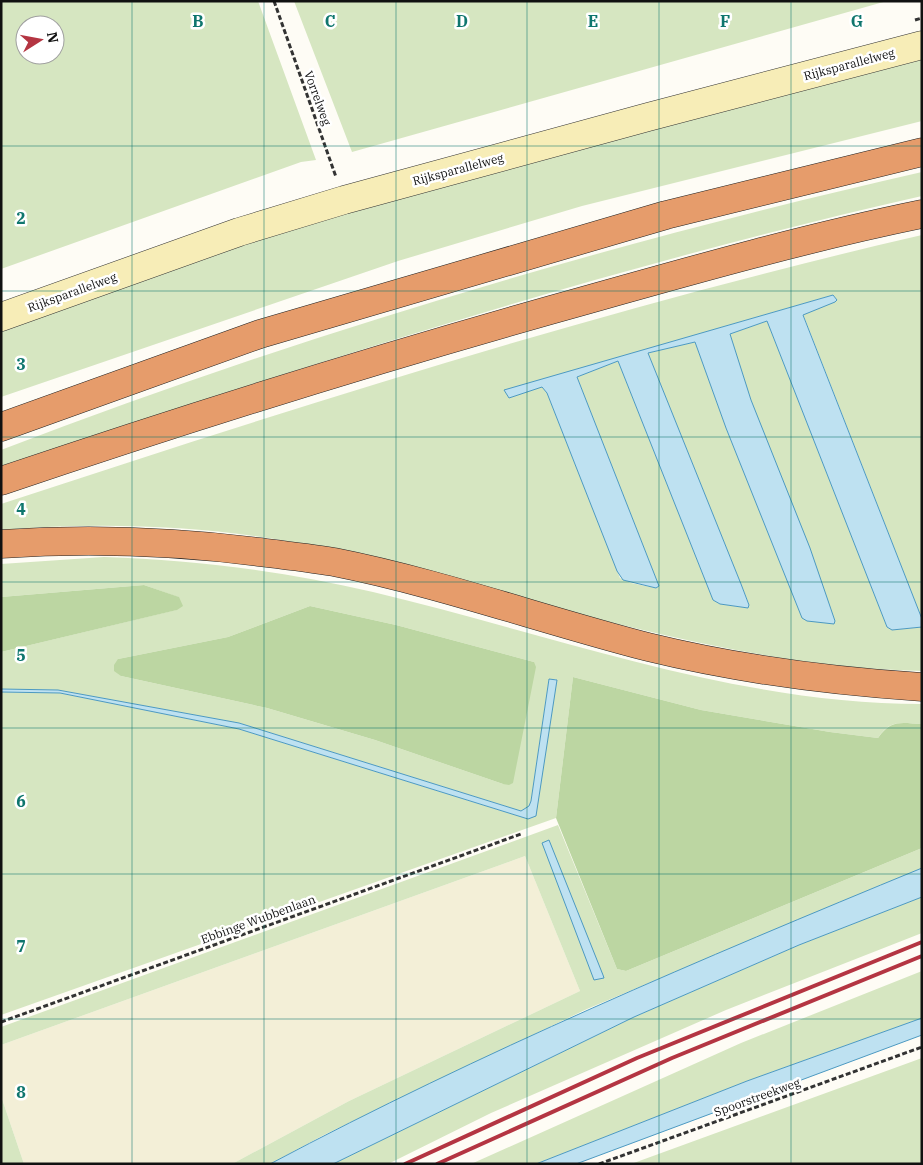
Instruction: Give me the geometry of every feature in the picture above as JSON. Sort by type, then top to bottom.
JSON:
[{"type":"highway","points":[[1,427],[260,334],[666,215],[922,152]]},
{"type":"highway","points":[[1,481],[143,433],[494,325],[754,254],[922,214]]},
{"type":"highway","points":[[1,544],[52,540],[134,540],[206,545],[333,562],[462,594],[648,647],[799,677],[922,687]]},
{"type":"street","name":"Rijksparallelweg","points":[[1,317],[239,232],[344,200],[922,45]]},
{"type":"path","name":"Vorrelweg","points":[[274,1],[344,200]]},
{"type":"path","name":"Ebbinge Wubbenlaan","points":[[1,1022],[521,834]]},
{"type":"path","name":"Spoorstreekweg","points":[[599,1164],[922,1047]]},
{"type":"shaded area","points":[[525,856],[580,991],[349,1101],[232,1164],[24,1164],[1,1096],[1,1045]]},
{"type":"green space","points":[[1,1],[258,1],[316,160],[301,162],[1,269]]},
{"type":"green space","points":[[294,1],[887,1],[352,152]]},
{"type":"green space","points":[[922,53],[922,121],[582,206],[398,261],[1,397],[1,326],[263,234]]},
{"type":"green space","points":[[922,172],[922,196],[805,224],[573,286],[343,355],[1,466],[1,450],[227,368],[342,330],[457,294],[688,229]]},
{"type":"green space","points":[[922,235],[922,619],[803,314],[837,300],[833,295],[505,390],[509,398],[542,386],[547,393],[620,578],[631,583],[656,588],[659,586],[577,377],[618,361],[713,600],[720,604],[748,608],[749,604],[648,353],[695,342],[726,428],[802,618],[835,621],[766,442],[730,334],[767,321],[887,627],[892,630],[922,627],[922,671],[862,668],[802,661],[684,640],[352,555],[256,536],[184,529],[111,526],[1,530],[1,504],[229,430],[574,325],[805,263]]},
{"type":"green space","points":[[104,557],[206,564],[273,572],[373,592],[645,664],[713,680],[782,693],[852,701],[922,704],[922,724],[902,723],[892,725],[882,732],[878,738],[830,732],[701,710],[573,677],[556,818],[1,1015],[1,692],[60,693],[239,729],[528,819],[556,679],[549,679],[531,801],[529,806],[521,811],[239,723],[58,690],[1,689],[1,652],[176,610],[178,597],[144,585],[1,597],[1,564]],"holes":[[[310,606],[396,625],[534,662],[503,784],[375,740],[267,708],[121,676],[118,659],[228,637]]]},
{"type":"green space","points":[[144,585],[179,597],[183,606],[177,610],[1,652],[1,597]]},
{"type":"green space","points":[[310,606],[396,625],[534,662],[536,667],[513,783],[509,785],[503,784],[375,740],[267,708],[121,676],[114,671],[114,665],[118,659],[228,637]]},
{"type":"green space","points":[[573,677],[701,710],[830,732],[878,738],[892,725],[902,723],[922,724],[922,848],[626,971],[617,969],[556,818]]},
{"type":"green space","points":[[558,825],[617,969],[626,971],[922,848],[922,868],[587,1009],[322,1136],[270,1164],[232,1164],[349,1101],[580,991],[525,856],[1,1045],[1,1027]]},
{"type":"green space","points":[[922,897],[922,933],[726,1010],[491,1113],[388,1164],[333,1164],[634,1017],[799,945]]},
{"type":"green space","points":[[922,971],[922,1018],[747,1081],[536,1164],[471,1164],[741,1043]]},
{"type":"green space","points":[[922,1058],[922,1164],[631,1164]]},
{"type":"green space","points":[[1,1096],[24,1164],[1,1164]]},
{"type":"water","points":[[833,295],[837,300],[835,302],[803,315],[922,619],[922,627],[892,630],[887,627],[767,321],[730,334],[751,400],[810,548],[835,621],[834,624],[807,621],[802,618],[726,428],[695,342],[648,353],[749,605],[748,608],[720,604],[713,600],[618,361],[577,377],[659,586],[656,588],[623,580],[617,571],[547,393],[542,387],[509,398],[504,390]]},
{"type":"water","points":[[549,679],[557,680],[536,816],[528,819],[239,729],[60,693],[1,692],[1,689],[58,690],[239,723],[521,811],[529,806],[531,801]]},
{"type":"water","points":[[549,840],[604,978],[594,980],[542,843]]},
{"type":"water","points":[[922,868],[922,897],[799,945],[634,1017],[333,1164],[270,1164],[430,1083],[592,1008]]},
{"type":"water","points":[[922,1018],[922,1035],[576,1164],[536,1164],[747,1081]]},
{"type":"railway","points":[[405,1164],[637,1058],[922,942]]},
{"type":"railway","points":[[437,1164],[672,1058],[922,956]]}]
